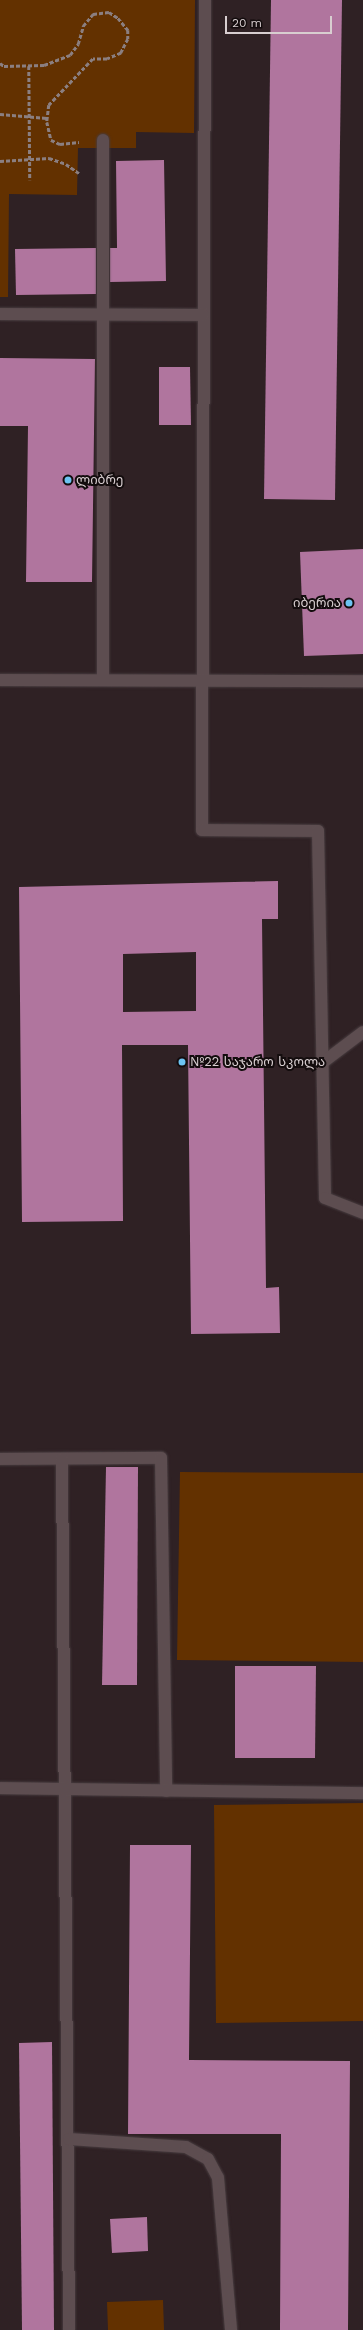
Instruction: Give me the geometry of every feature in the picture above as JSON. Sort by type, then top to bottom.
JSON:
[{"type":"street","points":[[205,0],[201,680],[202,830],[318,831],[325,1198],[363,1214]]},
{"type":"street","points":[[103,680],[104,140]]},
{"type":"street","points":[[0,314],[203,315]]},
{"type":"street","points":[[0,680],[363,681]]},
{"type":"street","points":[[322,1063],[363,1032]]},
{"type":"street","points":[[0,1459],[161,1458],[166,1792]]},
{"type":"street","points":[[62,1459],[69,2139],[69,2330]]},
{"type":"street","points":[[0,1788],[166,1792],[363,1793]]},
{"type":"street","points":[[69,2139],[186,2147],[208,2159],[218,2178],[231,2330]]},
{"type":"path","points":[[0,63],[4,66],[44,65],[70,55],[78,44],[83,26],[93,14],[109,12],[128,30],[128,39],[121,53],[107,59],[93,58],[49,104],[48,118],[51,140],[60,144],[104,140]]},
{"type":"path","points":[[29,66],[30,180]]},
{"type":"path","points":[[0,114],[48,118]]},
{"type":"path","points":[[0,161],[49,158],[66,164],[75,173],[104,177]]},
{"type":"shaded area","points":[[0,0],[195,0],[194,133],[136,132],[136,148],[78,148],[77,195],[9,194],[8,297],[0,297]]},
{"type":"shaded area","points":[[180,1472],[363,1473],[363,1662],[177,1660]]},
{"type":"shaded area","points":[[363,1803],[363,2021],[216,2023],[214,1805]]},
{"type":"shaded area","points":[[163,2300],[164,2330],[108,2330],[107,2302]]},
{"type":"building","points":[[271,0],[342,0],[335,500],[264,499]]},
{"type":"building","points":[[164,160],[166,281],[110,282],[110,248],[117,248],[116,161]]},
{"type":"building","points":[[96,248],[96,294],[16,295],[15,249]]},
{"type":"building","points":[[0,358],[95,359],[92,582],[26,582],[28,426],[0,426]]},
{"type":"building","points":[[159,367],[190,367],[191,425],[159,425]]},
{"type":"building","points":[[363,549],[363,654],[304,656],[300,552]]},
{"type":"building","points":[[278,881],[278,919],[262,919],[266,1288],[279,1287],[280,1333],[191,1334],[188,1045],[122,1045],[123,1221],[22,1222],[19,887]],"holes":[[[196,952],[196,1011],[123,1012],[123,954]]]},
{"type":"building","points":[[106,1467],[138,1467],[137,1685],[102,1685]]},
{"type":"building","points":[[235,1666],[316,1666],[315,1758],[235,1758]]},
{"type":"building","points":[[130,1845],[191,1845],[189,2060],[350,2061],[348,2330],[280,2330],[281,2134],[128,2134]]},
{"type":"building","points":[[52,2042],[54,2330],[22,2330],[19,2043]]},
{"type":"building","points":[[147,2217],[148,2251],[112,2253],[110,2219]]},
{"type":"place","name":"ლიბრე","points":[[68,480]]},
{"type":"place","name":"იბერია","points":[[349,603]]},
{"type":"place","name":"№22 საჯარო სკოლა","points":[[182,1062]]}]
